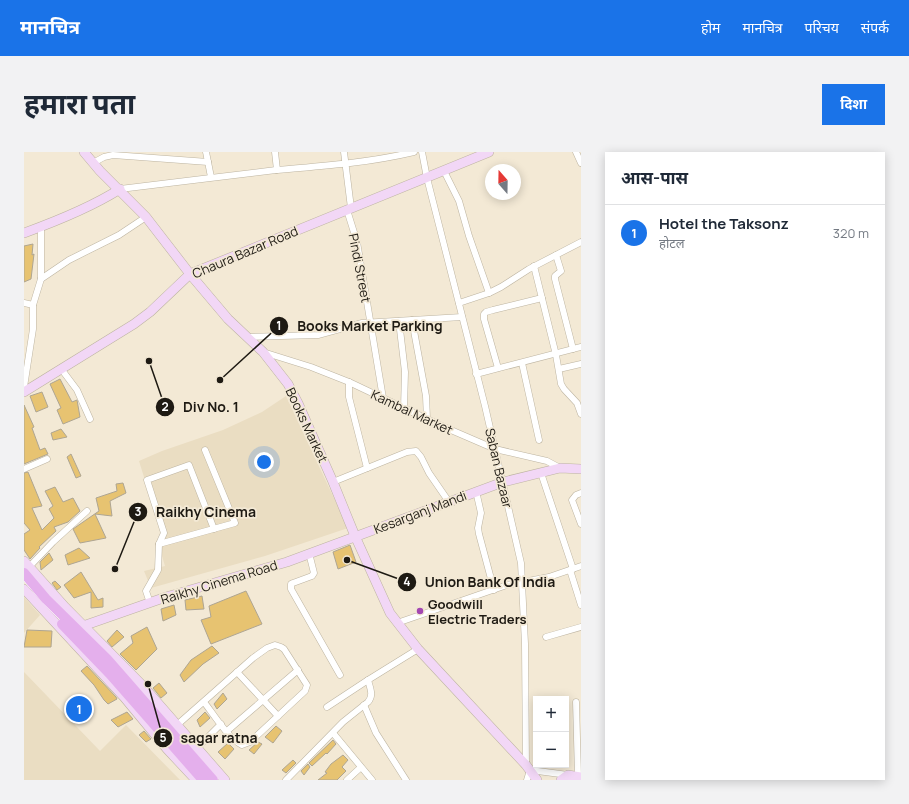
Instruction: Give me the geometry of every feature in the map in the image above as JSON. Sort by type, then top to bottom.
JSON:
[{"type":"main road","points":[[26,567],[46,598],[107,659],[213,780]]},
{"type":"main road","points":[[24,584],[110,674],[203,780]]},
{"type":"street","name":"Books Market","points":[[84,152],[146,217],[190,274],[228,319],[264,352],[294,394],[386,606],[397,623],[418,649],[528,767],[537,780]]},
{"type":"street","points":[[206,152],[212,177]]},
{"type":"street","points":[[275,152],[276,170]]},
{"type":"street","name":"Pindi Street","points":[[344,152],[349,209],[357,242],[382,398]]},
{"type":"street","points":[[24,233],[84,209],[101,201],[120,189],[212,177],[346,164],[414,152]]},
{"type":"street","name":"Saban Bazaar","points":[[422,152],[427,178],[503,482],[521,563],[525,644],[527,780]]},
{"type":"street","name":"Chaura Bazar Road","points":[[24,392],[62,370],[144,316],[190,274],[490,152]]},
{"type":"street","points":[[576,152],[581,163]]},
{"type":"street","points":[[93,163],[104,157],[113,155],[208,162]]},
{"type":"street","points":[[444,171],[459,201],[469,236],[489,294]]},
{"type":"street","points":[[41,279],[82,253],[119,235],[146,217]]},
{"type":"street","points":[[24,387],[33,328],[33,305],[41,279],[42,227]]},
{"type":"street","points":[[459,303],[489,294],[534,266],[581,242]]},
{"type":"street","points":[[556,255],[561,271],[555,276],[555,279],[573,349]]},
{"type":"street","points":[[534,266],[556,354],[562,387],[574,398],[581,414]]},
{"type":"street","points":[[498,368],[484,319],[484,314],[493,310],[542,298]]},
{"type":"street","points":[[24,303],[33,305]]},
{"type":"street","points":[[248,337],[318,335],[370,322],[462,317]]},
{"type":"street","points":[[412,320],[426,396],[427,419]]},
{"type":"street","points":[[399,321],[405,372],[404,408]]},
{"type":"street","points":[[476,374],[581,347]]},
{"type":"street","name":"Kambal Market","points":[[264,352],[311,367],[349,382],[494,449],[547,460],[560,468]]},
{"type":"street","points":[[522,363],[539,440]]},
{"type":"street","points":[[559,369],[581,364]]},
{"type":"street","points":[[62,370],[78,390],[90,419]]},
{"type":"street","points":[[349,382],[350,397],[367,468]]},
{"type":"street","points":[[159,544],[235,523],[205,450]]},
{"type":"street","points":[[333,482],[407,452],[416,451],[449,502]]},
{"type":"street","points":[[24,469],[47,459]]},
{"type":"street","points":[[150,603],[146,591],[158,570],[159,544],[164,533],[147,480],[189,465],[214,529]]},
{"type":"street","name":"Kesarganj Mandi","points":[[355,536],[503,482],[560,468],[581,469]]},
{"type":"street","points":[[541,473],[572,569],[581,605]]},
{"type":"street","points":[[481,489],[482,513],[478,534],[494,590]]},
{"type":"street","points":[[581,493],[576,495],[572,500],[581,524]]},
{"type":"street","points":[[87,511],[26,567],[143,686],[225,780]]},
{"type":"street","name":"Raikhy Cinema Road","points":[[83,626],[189,590],[287,562],[355,536]]},
{"type":"street","points":[[309,553],[314,574],[292,583],[291,589],[340,675]]},
{"type":"street","points":[[397,623],[522,581],[543,578],[581,566]]},
{"type":"street","points":[[24,589],[64,634],[124,697],[167,749],[196,780]]},
{"type":"street","points":[[546,637],[581,626]]},
{"type":"street","points":[[177,725],[237,672],[267,648],[275,645],[281,647],[306,682],[307,688],[278,716],[246,744],[242,745],[236,742],[204,702]]},
{"type":"street","points":[[327,707],[418,649]]},
{"type":"street","points":[[227,731],[298,670]]},
{"type":"street","points":[[237,672],[278,716]]},
{"type":"street","points":[[286,780],[343,722],[370,699],[371,696],[368,680]]},
{"type":"street","points":[[528,767],[564,777],[580,777],[576,702]]},
{"type":"street","points":[[364,705],[376,733],[406,780]]},
{"type":"street","points":[[197,748],[221,724]]},
{"type":"street","points":[[333,733],[360,768],[372,780]]},
{"type":"street","points":[[347,780],[360,768]]},
{"type":"shaded area","points":[[286,396],[348,528],[265,556],[151,588],[144,571],[165,566],[158,543],[163,538],[139,461],[162,451],[223,430],[262,412]]},
{"type":"shaded area","points":[[24,597],[40,615],[24,633]]},
{"type":"shaded area","points":[[24,672],[100,751],[126,725],[180,780],[24,780]]},
{"type":"building","points":[[33,244],[32,255],[34,254],[31,279],[24,282],[24,246]]},
{"type":"building","points":[[60,379],[72,402],[77,400],[80,417],[63,424],[57,410],[61,408],[50,384]]},
{"type":"building","points":[[42,392],[48,407],[36,412],[30,396]]},
{"type":"building","points":[[24,405],[34,427],[32,428],[40,450],[45,448],[48,454],[24,464]]},
{"type":"building","points":[[61,429],[67,437],[53,440],[51,433]]},
{"type":"building","points":[[71,454],[81,476],[76,478],[67,457]]},
{"type":"building","points":[[28,472],[42,506],[32,508],[42,530],[54,518],[49,509],[53,506],[45,491],[55,487],[63,502],[73,498],[80,511],[68,522],[54,527],[56,531],[39,547],[40,548],[30,559],[24,550],[24,534],[30,530],[24,523],[24,473]]},
{"type":"building","points":[[123,483],[126,493],[110,501],[112,516],[95,514],[106,538],[80,543],[73,529],[99,511],[96,498],[117,491],[116,484]]},
{"type":"building","points":[[350,545],[356,562],[338,569],[333,552]]},
{"type":"building","points":[[79,548],[90,558],[68,565],[65,555]]},
{"type":"building","points":[[49,553],[53,560],[41,570],[40,562]]},
{"type":"building","points":[[81,572],[98,600],[103,598],[103,607],[91,608],[91,592],[74,598],[64,585]]},
{"type":"building","points":[[55,581],[61,587],[57,590],[52,583]]},
{"type":"building","points":[[246,591],[262,624],[211,644],[201,620],[211,617],[209,606]]},
{"type":"building","points":[[202,596],[204,609],[186,610],[185,600]]},
{"type":"building","points":[[174,605],[176,615],[163,621],[161,609]]},
{"type":"building","points":[[147,627],[157,649],[136,670],[120,654],[133,643],[131,636]]},
{"type":"building","points":[[27,630],[52,631],[51,647],[24,647]]},
{"type":"building","points":[[117,630],[124,637],[112,647],[107,641]]},
{"type":"building","points":[[212,646],[219,653],[203,664],[184,682],[180,675],[191,660]]},
{"type":"building","points":[[87,666],[117,699],[108,704],[104,700],[94,685],[81,671]]},
{"type":"building","points":[[159,683],[167,693],[161,698],[153,688]]},
{"type":"building","points":[[223,693],[227,699],[217,709],[214,704]]},
{"type":"building","points":[[127,712],[133,719],[118,727],[111,720]]},
{"type":"building","points":[[205,712],[210,718],[200,727],[197,720]]},
{"type":"building","points":[[276,726],[282,731],[273,743],[265,737]]},
{"type":"building","points":[[144,731],[151,739],[146,742],[139,735]]},
{"type":"building","points":[[333,740],[336,744],[327,754],[326,753],[312,766],[309,763]]},
{"type":"building","points":[[258,742],[262,744],[254,754],[249,750]]},
{"type":"building","points":[[228,743],[234,749],[225,759],[218,752]]},
{"type":"building","points":[[343,755],[348,760],[342,767],[346,771],[337,780],[318,780],[327,773],[325,772],[331,764]]},
{"type":"building","points":[[293,760],[296,763],[286,773],[282,770]]},
{"type":"building","points":[[308,764],[310,767],[304,775],[301,771]]},
{"type":"place","name":"Div No. 1","points":[[149,361]]},
{"type":"place","name":"Books Market Parking","points":[[220,380]]},
{"type":"place","name":"Union Bank Of India","points":[[347,560]]},
{"type":"place","name":"Raikhy Cinema","points":[[115,569]]},
{"type":"place","name":"Goodwill Electric Traders","points":[[420,611]]},
{"type":"place","name":"sagar ratna","points":[[148,684]]},
{"type":"place","name":"Hotel the Taksonz","points":[[79,709]]}]
